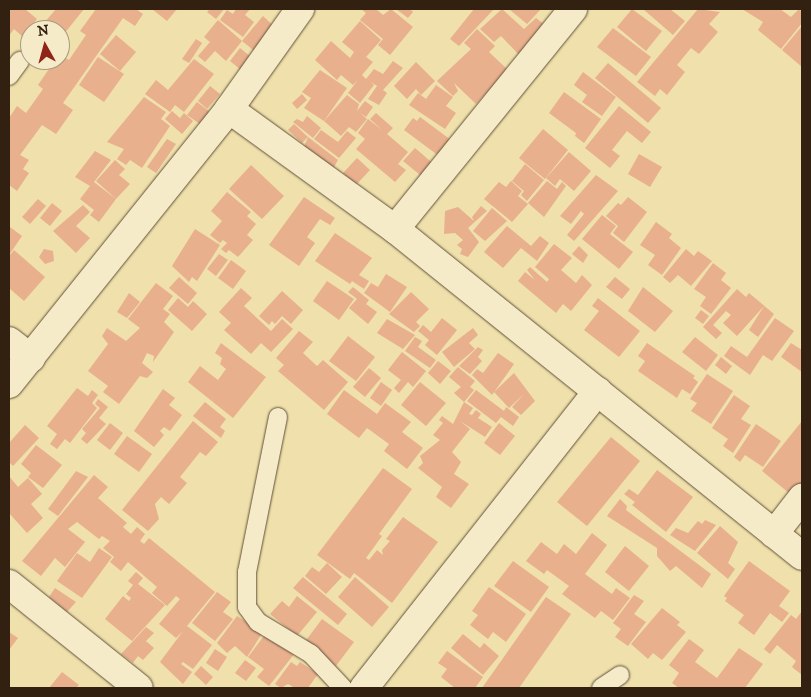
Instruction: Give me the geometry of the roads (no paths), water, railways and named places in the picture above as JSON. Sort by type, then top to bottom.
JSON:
[{"type":"street","points":[[9,384],[230,109],[300,9]]},
{"type":"street","points":[[395,229],[573,9]]},
{"type":"street","points":[[230,109],[395,229],[802,556]]},
{"type":"street","points":[[9,341],[31,358]]},
{"type":"street","points":[[364,688],[598,391]]},
{"type":"street","points":[[774,534],[802,498]]},
{"type":"street","points":[[9,584],[138,688]]},
{"type":"lane","points":[[9,76],[20,61]]},
{"type":"lane","points":[[278,417],[247,572],[247,607],[258,622],[310,654],[343,688]]},
{"type":"lane","points":[[601,688],[620,675]]}]
